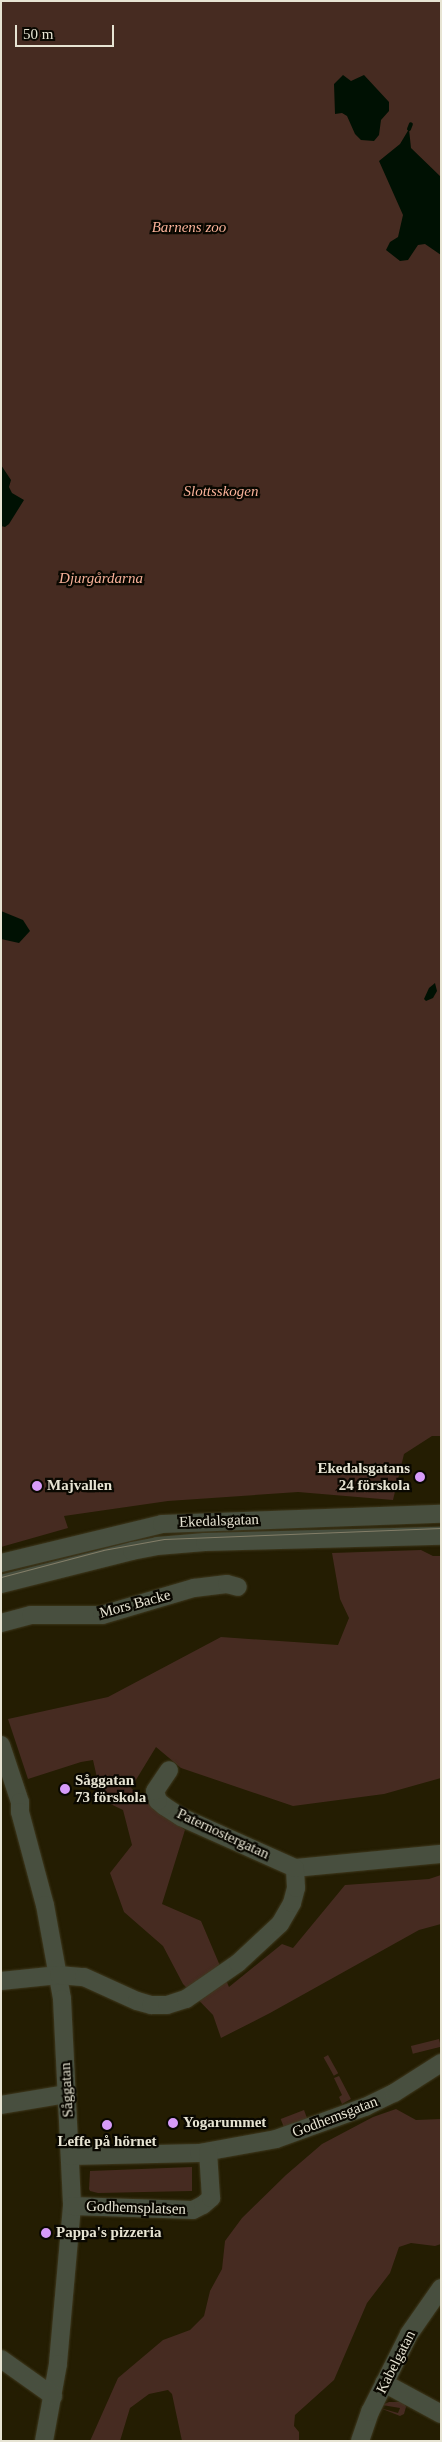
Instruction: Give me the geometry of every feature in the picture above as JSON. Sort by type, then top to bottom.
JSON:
[{"type":"street","name":"Ekedalsgatan","points":[[1,1563],[162,1524],[441,1514]]},
{"type":"street","name":"Ekedalsgatan","points":[[1,1584],[157,1546],[215,1542],[441,1536]]},
{"type":"street","name":"Mors Backe","points":[[1,1623],[31,1615],[102,1614],[194,1588],[227,1584],[238,1588]]},
{"type":"street","name":"Såggatan","points":[[1,1745],[20,1802],[20,1812],[45,1905],[59,1975],[67,2094],[72,2206],[53,2396],[44,2441]]},
{"type":"street","name":"Paternostergatan","points":[[169,1770],[155,1791],[158,1800],[164,1806],[181,1817],[295,1868],[441,1854]]},
{"type":"street","points":[[1,1981],[59,1975],[84,1976],[151,2005],[177,2003],[238,1963],[280,1924],[292,1903],[296,1888],[295,1868]]},
{"type":"street","name":"Godhemsgatan","points":[[70,2156],[208,2152],[276,2139],[352,2112],[394,2093],[441,2063]]},
{"type":"street","points":[[1,2105],[67,2094]]},
{"type":"street","name":"Godhemsplatsen","points":[[72,2206],[193,2210],[211,2198],[208,2152]]},
{"type":"street","name":"Kabelgatan","points":[[360,2441],[370,2412],[409,2334],[441,2288]]},
{"type":"street","points":[[1,2359],[53,2396]]},
{"type":"street","points":[[384,2383],[441,2414]]},
{"type":"green space","name":"Slottsskogen","points":[[1,1],[441,1],[441,1436],[432,1436],[404,1454],[393,1500],[298,1492],[168,1501],[64,1516],[68,1528],[1,1547]]},
{"type":"green space","points":[[421,1550],[433,1556],[441,1556],[441,1778],[384,1794],[293,1806],[181,1768],[156,1747],[131,1788],[185,1830],[162,1904],[201,1921],[229,1987],[282,1944],[293,1948],[345,1885],[429,1879],[441,1875],[441,1924],[419,1930],[270,2013],[221,2038],[213,2015],[183,1984],[163,1946],[124,1912],[110,1873],[132,1845],[123,1810],[102,1800],[93,1760],[28,1779],[8,1719],[108,1697],[221,1637],[338,1645],[349,1618],[340,1599],[332,1553]]},
{"type":"green space","points":[[439,2039],[441,2047],[413,2054],[411,2046]]},
{"type":"green space","points":[[328,2055],[338,2073],[334,2076],[324,2057]]},
{"type":"green space","points":[[339,2076],[351,2099],[342,2104],[339,2097],[342,2095],[334,2078]]},
{"type":"green space","points":[[396,2109],[416,2120],[441,2119],[441,2244],[435,2246],[411,2243],[399,2247],[390,2273],[367,2303],[334,2380],[295,2415],[294,2426],[299,2432],[299,2441],[182,2441],[172,2394],[168,2390],[149,2394],[130,2408],[120,2441],[90,2441],[118,2378],[163,2340],[190,2330],[204,2316],[210,2291],[222,2269],[225,2241],[242,2218],[286,2175],[322,2144],[373,2117]]},
{"type":"green space","points":[[304,2110],[307,2118],[284,2127],[281,2119]]},
{"type":"green space","points":[[192,2167],[192,2191],[98,2193],[89,2189],[90,2171]]},
{"type":"green space","points":[[389,2402],[404,2402],[406,2407],[404,2414],[400,2416],[380,2408],[398,2413],[400,2408],[382,2405]]},
{"type":"shaded area","points":[[343,75],[351,81],[364,75],[389,102],[389,111],[381,120],[379,135],[374,141],[361,140],[355,134],[347,116],[342,113],[335,114],[334,84]]},
{"type":"shaded area","points":[[409,129],[411,148],[441,177],[441,255],[425,244],[418,245],[408,260],[400,261],[386,250],[390,242],[398,237],[403,215],[379,161],[400,144]]},
{"type":"shaded area","points":[[1,465],[11,480],[9,487],[12,493],[24,500],[9,524],[5,527],[1,526]]},
{"type":"shaded area","points":[[1,911],[23,920],[30,931],[19,943],[1,939]]},
{"type":"shaded area","points":[[435,983],[437,991],[433,998],[426,1001],[424,999],[429,988]]},
{"type":"waterway","points":[[409,129],[411,124]]},
{"type":"tram line","points":[[1,1577],[103,1550],[164,1539],[441,1528]]},
{"type":"place","name":"Ekedalsgatans 24 förskola","points":[[420,1477]]},
{"type":"place","name":"Majvallen","points":[[37,1486]]},
{"type":"place","name":"Såggatan 73 förskola","points":[[65,1789]]},
{"type":"place","name":"Yogarummet","points":[[173,2123]]},
{"type":"place","name":"Leffe på hörnet","points":[[107,2125]]},
{"type":"place","name":"Pappa's pizzeria","points":[[46,2233]]},
{"type":"park label","name":"Barnens zoo","points":[[189,228]]},
{"type":"park label","name":"Djurgårdarna","points":[[101,579]]}]
